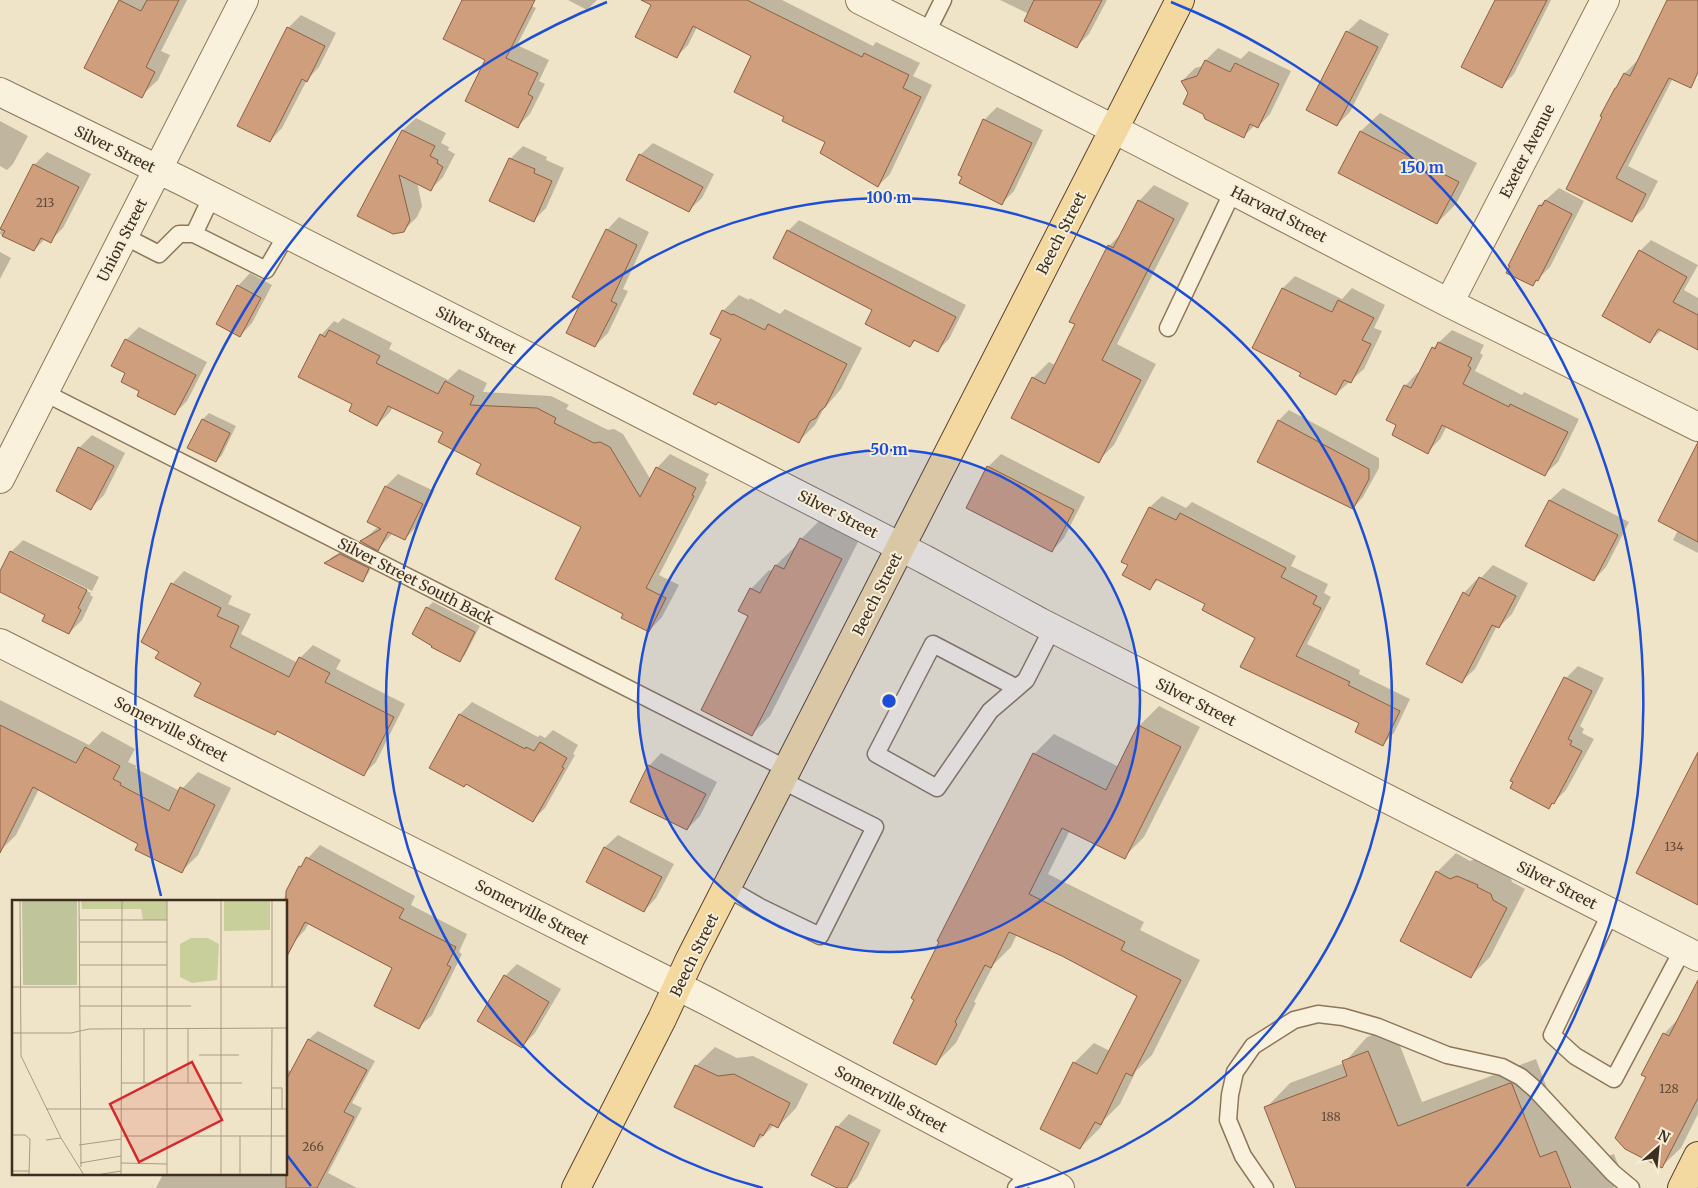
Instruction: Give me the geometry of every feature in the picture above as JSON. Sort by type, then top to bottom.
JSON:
[{"type":"main road","name":"Beech Street","points":[[576,1188],[784,774],[1180,0]]},
{"type":"main road","points":[[1682,1188],[1698,1156]]},
{"type":"street","name":"Union Street","points":[[0,479],[244,0]]},
{"type":"street","name":"Harvard Street","points":[[860,0],[1233,190],[1449,303],[1698,427]]},
{"type":"street","name":"Exeter Avenue","points":[[1449,303],[1605,0]]},
{"type":"street","name":"Silver Street","points":[[0,92],[287,234],[901,547],[1052,629],[1690,953]]},
{"type":"street","name":"Somerville Street","points":[[0,643],[678,986],[1023,1180],[1060,1188]]},
{"type":"lane","points":[[926,34],[943,0]]},
{"type":"lane","points":[[1168,328],[1233,190]]},
{"type":"lane","points":[[194,234],[212,196]]},
{"type":"lane","points":[[124,236],[159,254],[179,234],[194,234],[266,270],[287,234]]},
{"type":"lane","name":"Silver Street South Back","points":[[44,393],[784,774],[875,827],[820,936],[760,907],[727,888]]},
{"type":"lane","points":[[1017,688],[933,644],[876,754],[937,788],[990,711],[1017,688],[1026,680],[1052,629]]},
{"type":"lane","points":[[1611,912],[1552,1035],[1575,1056],[1614,1079],[1690,953]]},
{"type":"lane","points":[[1265,1188],[1243,1156],[1228,1120],[1230,1094],[1235,1072],[1253,1046],[1294,1020],[1318,1014],[1343,1017],[1378,1027],[1447,1056],[1502,1067],[1521,1078],[1536,1090],[1613,1173],[1631,1188]]},
{"type":"building","points":[[119,0],[141,11],[147,0],[179,0],[146,67],[155,72],[142,98],[84,68]]},
{"type":"building","points":[[462,0],[535,0],[506,58],[538,73],[528,94],[533,97],[518,128],[465,101],[485,60],[443,39]]},
{"type":"building","points":[[641,0],[747,0],[862,57],[864,53],[909,75],[903,88],[921,97],[878,187],[820,153],[825,142],[782,121],[784,117],[734,92],[751,56],[693,26],[677,58],[635,37],[651,5]]},
{"type":"building","points":[[1034,0],[1102,0],[1077,48],[1024,21]]},
{"type":"building","points":[[1495,0],[1547,0],[1502,88],[1461,67]]},
{"type":"building","points":[[1667,0],[1698,0],[1698,72],[1691,88],[1669,78],[1616,178],[1646,194],[1632,222],[1566,189],[1602,117],[1600,116],[1624,73],[1630,76]]},
{"type":"building","points":[[287,27],[325,46],[307,82],[302,79],[270,142],[237,126]]},
{"type":"building","points":[[1346,31],[1378,47],[1337,126],[1306,110]]},
{"type":"building","points":[[1205,60],[1230,72],[1235,63],[1279,84],[1258,128],[1250,124],[1244,138],[1205,119],[1203,114],[1183,104],[1188,93],[1181,81],[1197,76]]},
{"type":"building","points":[[983,119],[1032,143],[1002,205],[959,183],[962,177],[958,175]]},
{"type":"building","points":[[402,130],[435,146],[430,156],[438,160],[437,163],[443,167],[431,191],[399,175],[410,220],[404,232],[393,234],[357,216]]},
{"type":"building","points":[[1360,131],[1459,182],[1437,224],[1338,173]]},
{"type":"building","points":[[639,154],[703,187],[689,212],[626,180]]},
{"type":"building","points":[[509,158],[535,169],[534,173],[552,181],[534,222],[489,201]]},
{"type":"building","points":[[33,164],[79,187],[51,243],[41,238],[34,251],[2,236],[5,231],[0,229]]},
{"type":"building","points":[[1138,200],[1174,219],[1102,360],[1141,380],[1099,463],[1011,418],[1032,377],[1045,384],[1075,324],[1069,322],[1108,245],[1113,248]]},
{"type":"building","points":[[1545,200],[1572,214],[1538,281],[1536,280],[1533,286],[1506,273],[1539,205],[1542,206]]},
{"type":"building","points":[[606,229],[637,245],[611,301],[617,304],[595,347],[566,333],[581,302],[572,297]]},
{"type":"building","points":[[787,230],[956,317],[938,352],[914,340],[910,347],[865,324],[872,310],[773,258]]},
{"type":"building","points":[[1639,250],[1687,277],[1673,302],[1698,315],[1698,350],[1658,329],[1650,343],[1602,316]]},
{"type":"building","points":[[237,285],[261,298],[240,337],[216,324]]},
{"type":"building","points":[[1282,288],[1332,312],[1338,300],[1374,318],[1362,340],[1371,344],[1351,383],[1344,380],[1336,395],[1299,376],[1301,373],[1252,348]]},
{"type":"building","points":[[722,310],[765,330],[768,324],[847,364],[825,407],[816,418],[810,421],[799,443],[718,402],[716,405],[693,394],[721,339],[710,334]]},
{"type":"building","points":[[329,330],[380,356],[376,363],[438,394],[445,381],[474,396],[470,405],[537,408],[556,418],[554,423],[594,443],[600,442],[610,447],[640,497],[656,467],[696,488],[692,495],[694,496],[646,588],[666,598],[649,632],[621,618],[623,614],[555,579],[581,527],[476,474],[481,464],[438,442],[443,432],[388,406],[377,426],[349,411],[352,404],[298,377],[320,334],[325,337]]},
{"type":"building","points":[[125,339],[196,375],[175,415],[137,396],[139,391],[121,382],[125,373],[111,366]]},
{"type":"building","points":[[1438,342],[1472,358],[1468,366],[1471,368],[1463,384],[1509,407],[1510,404],[1568,432],[1545,476],[1442,425],[1428,454],[1392,435],[1396,425],[1386,420],[1404,385],[1411,388],[1432,347],[1435,349]]},
{"type":"building","points":[[202,419],[230,433],[216,462],[187,448]]},
{"type":"building","points":[[1278,420],[1369,469],[1369,479],[1353,509],[1257,462]]},
{"type":"building","points":[[1698,442],[1698,542],[1658,521]]},
{"type":"building","points":[[78,447],[114,466],[91,510],[56,491]]},
{"type":"building","points":[[987,466],[1074,510],[1052,552],[966,508]]},
{"type":"building","points":[[385,486],[423,504],[405,540],[388,532],[378,551],[360,541],[381,529],[367,522]]},
{"type":"building","points":[[1549,500],[1618,535],[1594,581],[1525,546]]},
{"type":"building","points":[[1149,507],[1176,520],[1180,513],[1286,568],[1281,577],[1317,596],[1313,604],[1321,608],[1296,656],[1350,682],[1348,685],[1400,711],[1383,746],[1355,732],[1359,723],[1240,667],[1255,638],[1202,610],[1205,604],[1156,579],[1150,590],[1122,575],[1128,565],[1121,562]]},
{"type":"building","points":[[800,538],[842,559],[752,736],[701,710],[748,616],[738,611],[750,588],[760,593],[775,565],[784,569]]},
{"type":"building","points":[[10,551],[87,590],[78,608],[81,610],[69,634],[42,621],[45,615],[0,592],[0,571]]},
{"type":"building","points":[[340,554],[369,568],[363,582],[324,563]]},
{"type":"building","points":[[1479,577],[1516,596],[1499,628],[1492,625],[1462,683],[1426,664],[1463,592],[1469,596]]},
{"type":"building","points":[[171,583],[221,608],[217,616],[239,626],[230,647],[289,677],[299,657],[330,673],[325,682],[394,717],[364,776],[277,731],[275,735],[194,696],[201,683],[155,658],[159,652],[141,642]]},
{"type":"building","points":[[426,607],[475,632],[460,662],[431,647],[412,634]]},
{"type":"building","points":[[1564,677],[1592,691],[1568,739],[1572,741],[1570,745],[1582,751],[1554,804],[1552,803],[1549,809],[1510,788],[1513,782],[1510,781]]},
{"type":"building","points":[[459,714],[525,749],[526,747],[534,751],[540,742],[567,758],[562,767],[564,768],[533,822],[466,784],[464,787],[429,768]]},
{"type":"building","points":[[0,725],[76,763],[85,747],[120,766],[113,779],[121,783],[120,785],[169,811],[180,787],[215,805],[182,873],[135,850],[138,844],[33,787],[0,853]]},
{"type":"building","points":[[1138,725],[1181,747],[1125,859],[1062,828],[1029,894],[1125,942],[1121,950],[1181,980],[1132,1076],[1126,1073],[1101,1125],[1095,1122],[1080,1149],[1040,1129],[1073,1062],[1097,1074],[1137,996],[1062,956],[1009,932],[991,968],[985,965],[955,1022],[957,1024],[936,1065],[893,1043],[914,1000],[911,998],[939,942],[937,941],[1033,753],[1106,790]]},
{"type":"building","points":[[1698,752],[1698,905],[1636,873]]},
{"type":"building","points":[[648,765],[706,794],[687,830],[630,802]]},
{"type":"building","points":[[604,847],[662,877],[644,912],[586,882]]},
{"type":"building","points":[[306,857],[404,909],[399,918],[456,947],[447,965],[451,967],[419,1029],[374,1006],[392,968],[305,922],[288,954],[288,900],[286,900],[286,891],[299,866],[301,867]]},
{"type":"building","points":[[1436,871],[1450,879],[1457,876],[1478,885],[1477,887],[1491,894],[1493,900],[1507,908],[1471,978],[1400,941]]},
{"type":"building","points":[[504,975],[549,1002],[522,1048],[477,1021]]},
{"type":"building","points":[[1698,980],[1698,1098],[1662,1168],[1625,1149],[1615,1138],[1646,1077],[1641,1075],[1663,1033],[1669,1036]]},
{"type":"building","points":[[308,1039],[367,1070],[344,1112],[354,1117],[317,1188],[286,1188],[286,1176],[288,1176],[288,1076]]},
{"type":"building","points":[[1368,1051],[1398,1126],[1510,1083],[1512,1084],[1540,1157],[1556,1151],[1571,1188],[1296,1188],[1264,1107],[1347,1076],[1342,1061]]},
{"type":"building","points":[[695,1065],[718,1076],[734,1074],[790,1103],[778,1128],[770,1124],[763,1136],[760,1134],[754,1147],[674,1107]]},
{"type":"building","points":[[836,1126],[869,1143],[847,1188],[837,1188],[811,1175]]}]
